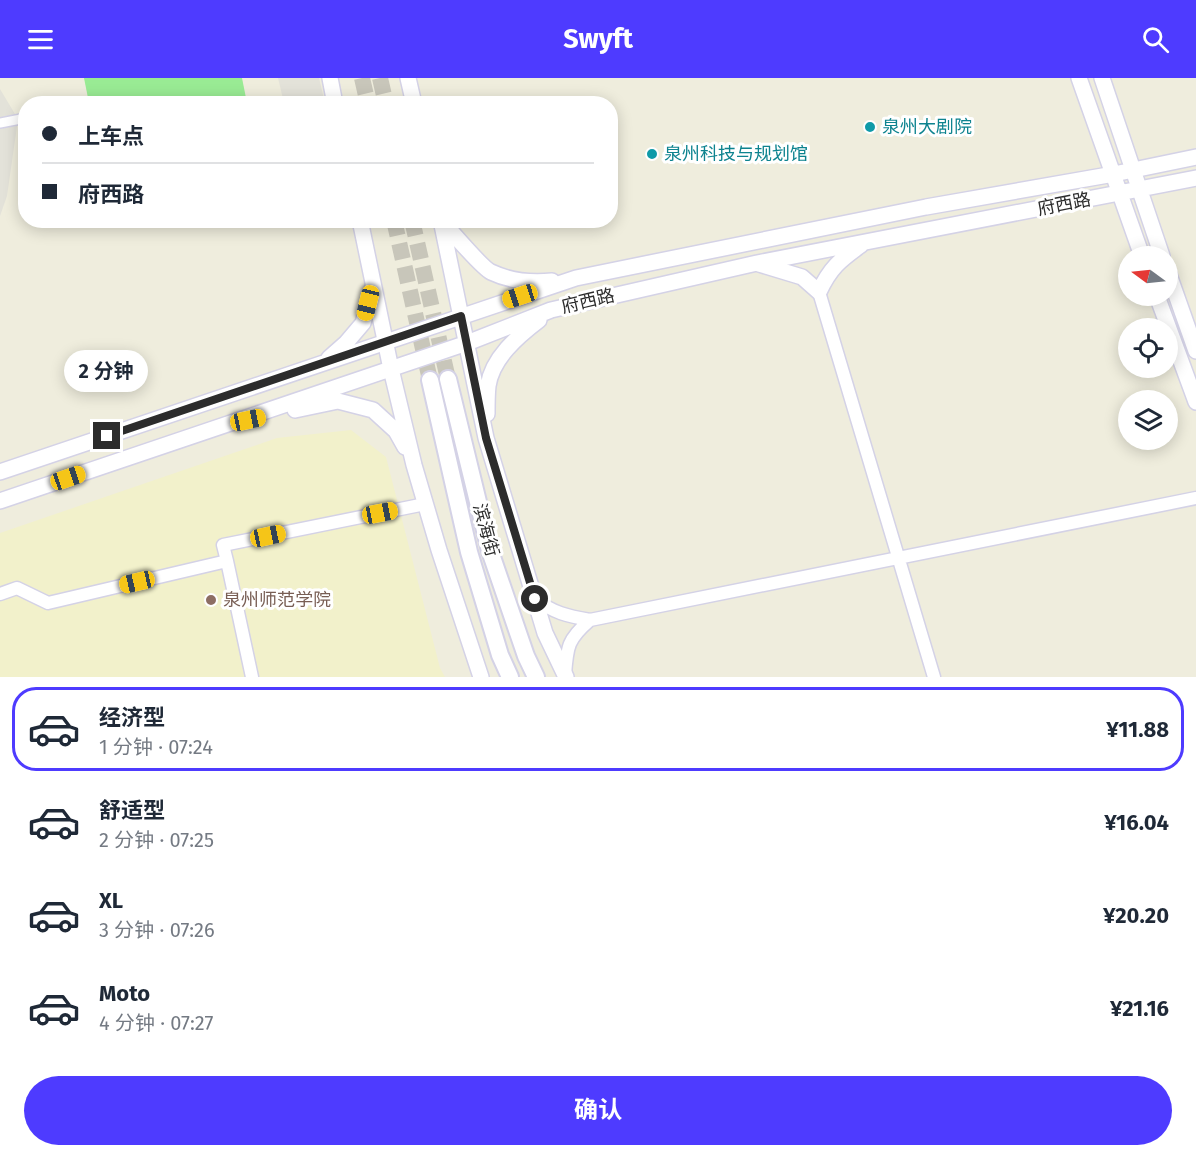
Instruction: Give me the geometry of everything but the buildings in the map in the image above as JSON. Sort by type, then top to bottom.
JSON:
[{"type":"main road","name":"滨海街","points":[[447,379],[490,550],[526,656],[536,677]]},
{"type":"main road","name":"滨海街","points":[[430,380],[469,552],[500,655],[510,677]]},
{"type":"street","points":[[330,78],[333,96]]},
{"type":"street","points":[[408,78],[412,96]]},
{"type":"street","points":[[1079,78],[1138,246]]},
{"type":"street","points":[[1102,78],[1159,246]]},
{"type":"street","points":[[0,123],[18,120]]},
{"type":"street","name":"府西路","points":[[0,472],[576,278],[926,207],[1196,157]]},
{"type":"street","name":"府西路","points":[[0,501],[391,369],[551,310],[757,263],[1196,178]]},
{"type":"street","points":[[362,228],[391,369],[414,465],[481,677]]},
{"type":"street","points":[[443,228],[486,438],[544,633],[565,676]]},
{"type":"street","points":[[449,228],[489,271],[517,280],[536,282],[576,278]]},
{"type":"street","points":[[819,292],[827,274],[840,259],[865,242]]},
{"type":"street","points":[[757,263],[802,277],[819,292],[934,677]]},
{"type":"street","points":[[324,362],[346,343],[363,323],[374,283]]},
{"type":"street","points":[[1178,300],[1196,351]]},
{"type":"street","points":[[1161,306],[1196,402]]},
{"type":"street","points":[[486,438],[488,383],[502,354],[519,335],[551,310]]},
{"type":"street","points":[[225,425],[338,401],[373,410],[396,430],[414,465]]},
{"type":"street","points":[[535,599],[550,610],[570,617],[590,620],[1196,498]]},
{"type":"street","points":[[252,677],[223,545],[425,504]]},
{"type":"street","points":[[0,594],[17,588],[48,603],[227,561]]},
{"type":"street","points":[[565,676],[567,651],[574,634],[590,620]]},
{"type":"shaded area","points":[[278,78],[319,78],[323,96],[282,96]]},
{"type":"shaded area","points":[[0,89],[18,119],[7,196],[0,216]]},
{"type":"shaded area","name":"泉州师范学院","points":[[351,430],[386,457],[440,668],[445,677],[0,677],[0,533],[277,438]]},
{"type":"green space","points":[[84,78],[242,78],[246,96],[88,96]]},
{"type":"tunnel","points":[[362,78],[366,96]]},
{"type":"tunnel","points":[[380,78],[384,96]]},
{"type":"tunnel","points":[[396,228],[430,380]]},
{"type":"tunnel","points":[[414,228],[448,379]]},
{"type":"place","name":"泉州大剧院","points":[[870,127]]},
{"type":"place","name":"泉州科技与规划馆","points":[[652,154]]},
{"type":"place","name":"泉州师范学院","points":[[211,600]]},
{"type":"route","points":[[107,436],[461,316],[486,438],[535,599]]}]
